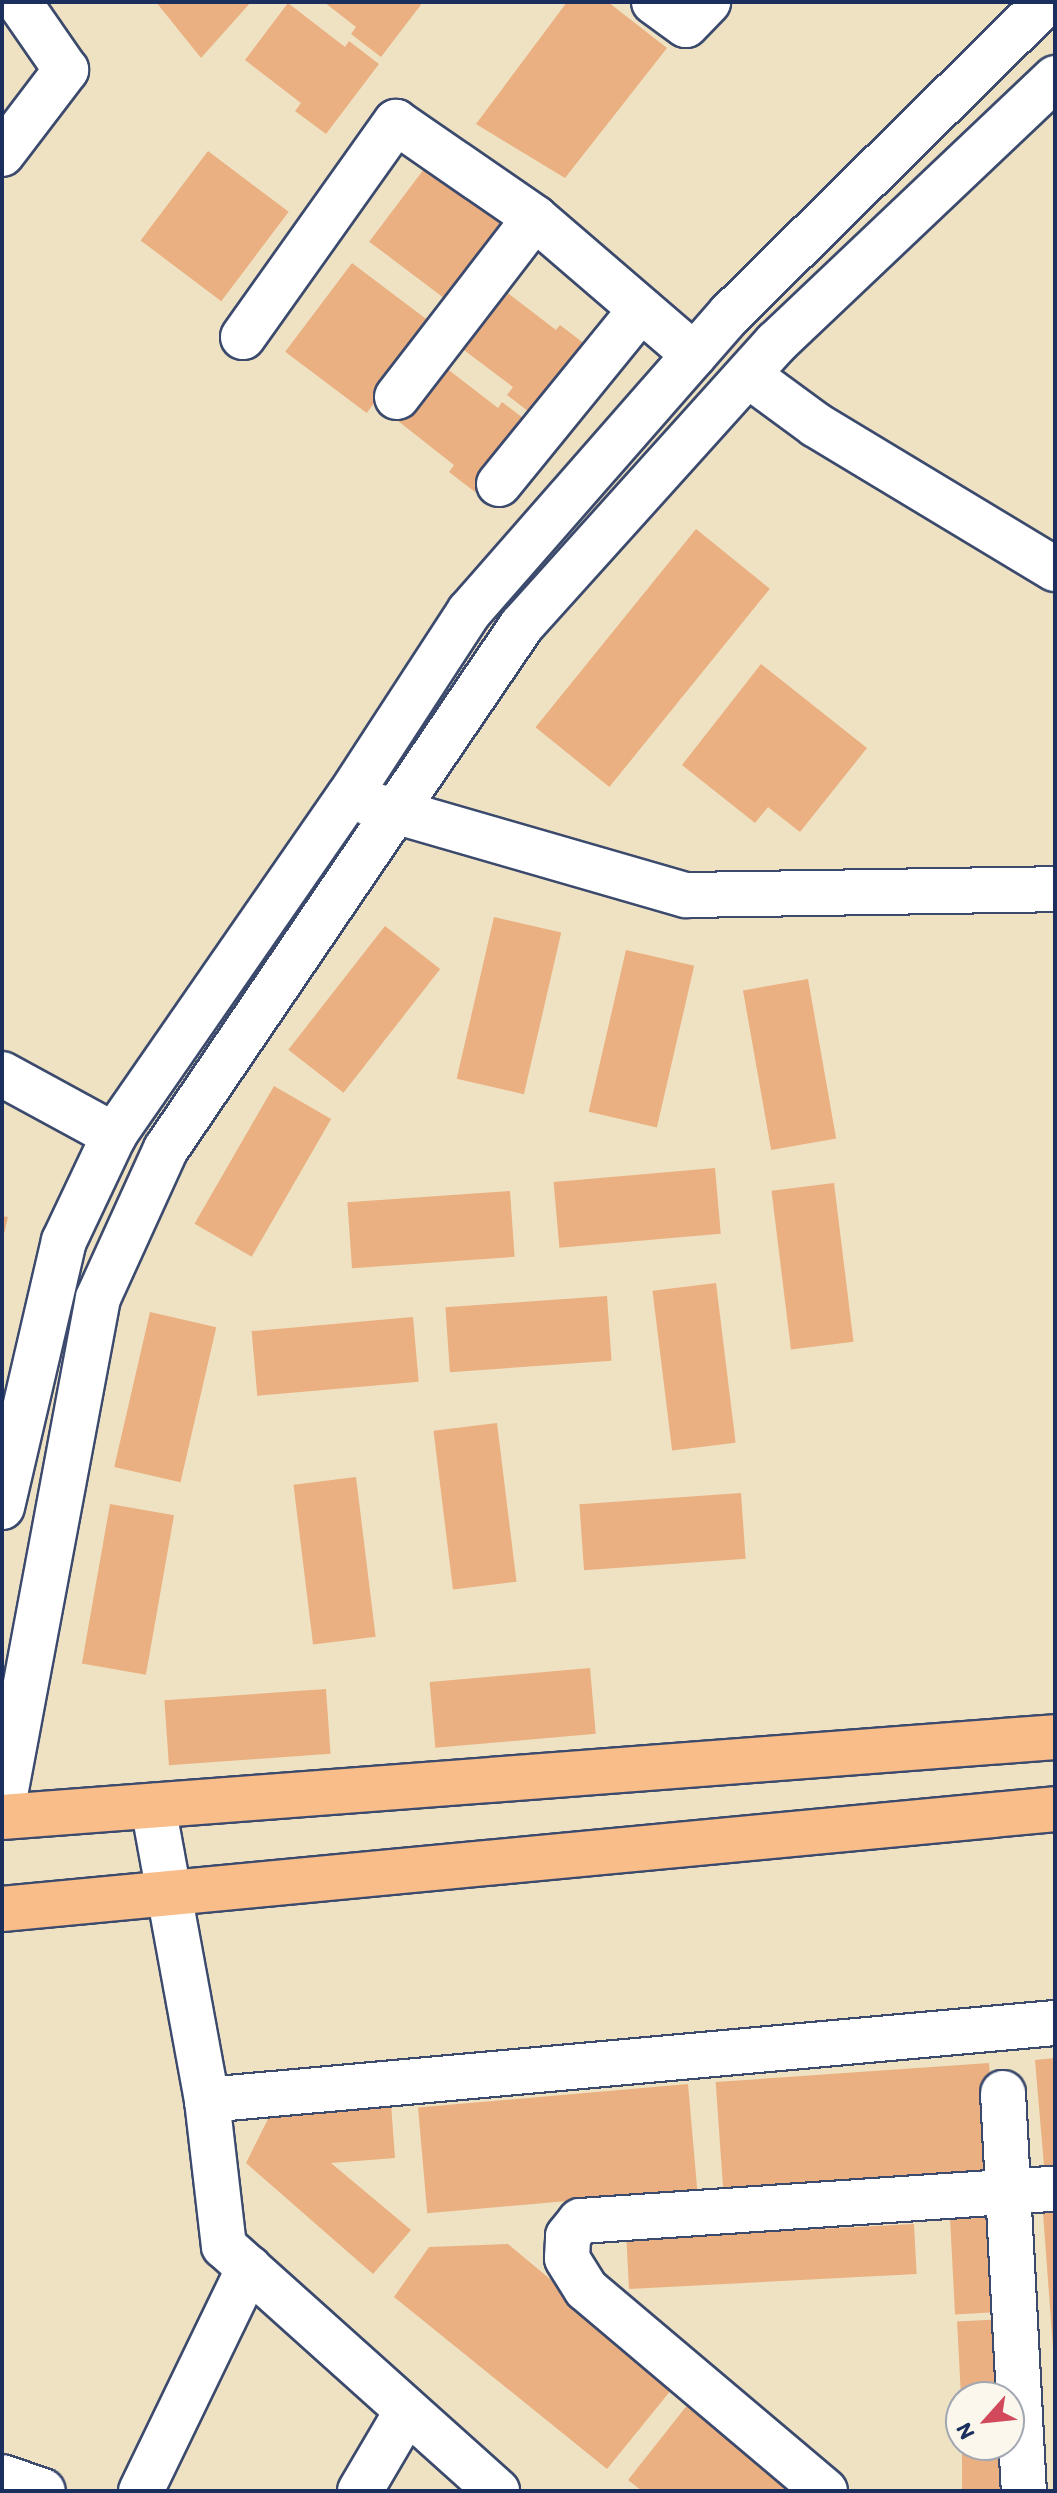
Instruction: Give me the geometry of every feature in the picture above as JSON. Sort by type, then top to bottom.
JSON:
[{"type":"main road","points":[[2,1817],[1055,1737]]},
{"type":"main road","points":[[2,1909],[1055,1809]]},
{"type":"street","points":[[2,154],[66,70],[19,2]]},
{"type":"street","points":[[654,2],[686,25],[708,2]]},
{"type":"street","points":[[2,1507],[64,1241],[114,1135],[349,796],[469,612],[694,355],[1046,2]]},
{"type":"street","points":[[2,1811],[98,1298],[166,1149],[522,625],[748,375],[1055,78]]},
{"type":"street","points":[[243,337],[396,122],[535,218],[694,355]]},
{"type":"street","points":[[397,397],[535,218]]},
{"type":"street","points":[[499,484],[641,309]]},
{"type":"street","points":[[748,375],[816,425],[1055,569]]},
{"type":"street","points":[[349,796],[393,814],[686,895],[1055,889]]},
{"type":"street","points":[[2,1074],[114,1135]]},
{"type":"street","points":[[153,1806],[165,1894],[207,2100],[224,2246],[497,2491]]},
{"type":"street","points":[[207,2100],[1055,2023]]},
{"type":"street","points":[[1003,2093],[1024,2491]]},
{"type":"street","points":[[825,2491],[586,2289],[567,2258],[568,2236],[580,2221],[1009,2195],[1055,2189]]},
{"type":"street","points":[[141,2491],[249,2268]]},
{"type":"street","points":[[360,2491],[407,2411]]},
{"type":"street","points":[[2,2477],[43,2491]]},
{"type":"building","points":[[156,2],[251,2],[201,58]]},
{"type":"building","points":[[324,2],[423,2],[381,57],[351,34],[356,27]]},
{"type":"building","points":[[567,2],[608,2],[667,48],[565,178],[476,124]]},
{"type":"building","points":[[288,3],[345,47],[349,41],[379,64],[326,134],[295,111],[301,103],[245,60]]},
{"type":"building","points":[[208,151],[289,212],[221,301],[141,240]]},
{"type":"building","points":[[436,153],[517,214],[450,302],[369,242]]},
{"type":"building","points":[[352,263],[433,324],[367,413],[285,352]]},
{"type":"building","points":[[500,287],[556,330],[560,325],[590,348],[537,418],[507,395],[513,387],[456,344]]},
{"type":"building","points":[[441,364],[498,408],[502,402],[532,425],[479,495],[449,472],[454,465],[398,421]]},
{"type":"building","points":[[696,529],[770,589],[609,787],[536,727]]},
{"type":"building","points":[[761,664],[867,748],[800,832],[768,807],[755,823],[682,765]]},
{"type":"building","points":[[494,917],[561,933],[524,1094],[457,1079]]},
{"type":"building","points":[[385,926],[440,969],[344,1093],[288,1050]]},
{"type":"building","points":[[626,950],[694,966],[657,1127],[589,1112]]},
{"type":"building","points":[[808,979],[836,1139],[771,1150],[743,990]]},
{"type":"building","points":[[274,1086],[331,1119],[252,1257],[194,1224]]},
{"type":"building","points":[[715,1168],[721,1234],[559,1248],[554,1182]]},
{"type":"building","points":[[834,1183],[853,1342],[791,1349],[771,1191]]},
{"type":"building","points":[[510,1191],[515,1257],[352,1268],[347,1202]]},
{"type":"building","points":[[2,1216],[8,1217],[3,1238],[2,1238]]},
{"type":"building","points":[[716,1283],[736,1443],[672,1451],[652,1291]]},
{"type":"building","points":[[607,1296],[612,1361],[450,1372],[445,1307]]},
{"type":"building","points":[[150,1312],[216,1327],[180,1482],[114,1467]]},
{"type":"building","points":[[413,1317],[419,1382],[257,1396],[252,1331]]},
{"type":"building","points":[[497,1423],[516,1582],[453,1590],[433,1431]]},
{"type":"building","points":[[356,1477],[376,1637],[313,1644],[293,1485]]},
{"type":"building","points":[[741,1493],[746,1559],[584,1570],[579,1504]]},
{"type":"building","points":[[110,1504],[174,1515],[146,1675],[82,1664]]},
{"type":"building","points":[[590,1668],[596,1734],[435,1748],[430,1682]]},
{"type":"building","points":[[326,1689],[331,1754],[169,1765],[164,1700]]},
{"type":"building","points":[[1055,2058],[1055,2165],[1044,2166],[1035,2060]]},
{"type":"building","points":[[989,2063],[997,2171],[723,2190],[716,2082]]},
{"type":"building","points":[[688,2084],[697,2190],[427,2213],[418,2108]]},
{"type":"building","points":[[276,2103],[391,2104],[395,2158],[331,2163],[411,2230],[373,2274],[246,2163]]},
{"type":"building","points":[[1055,2212],[1055,2348],[1053,2348],[1043,2213]]},
{"type":"building","points":[[998,2217],[1003,2312],[955,2314],[950,2220]]},
{"type":"building","points":[[914,2224],[917,2274],[629,2289],[626,2239]]},
{"type":"building","points":[[508,2244],[676,2384],[607,2469],[394,2297],[429,2247]]},
{"type":"building","points":[[1006,2319],[1009,2381],[960,2381],[957,2322]]},
{"type":"building","points":[[696,2394],[816,2491],[642,2491],[628,2480]]},
{"type":"building","points":[[962,2461],[1010,2461],[1010,2491],[962,2491]]}]
